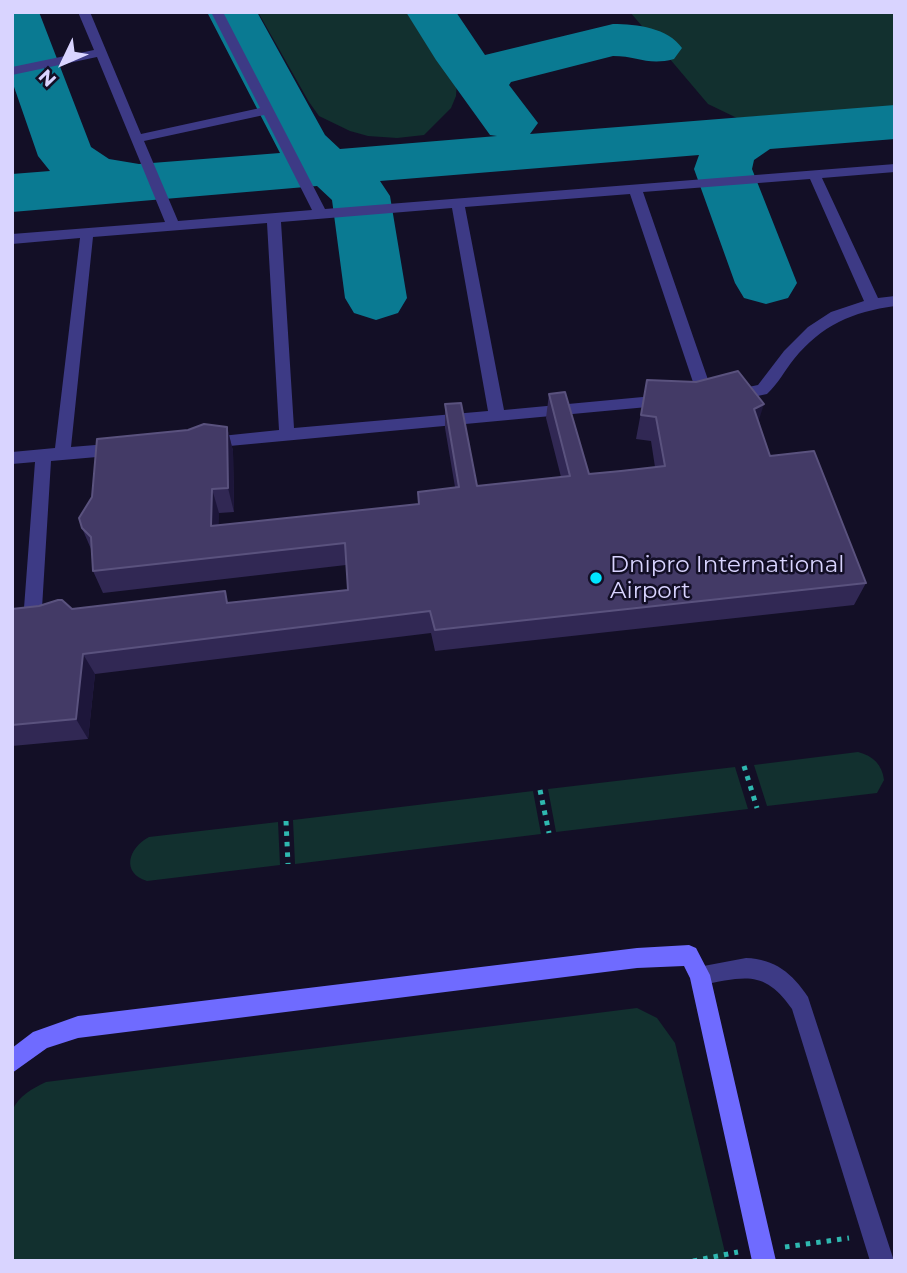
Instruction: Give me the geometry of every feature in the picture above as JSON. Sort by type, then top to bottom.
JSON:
[{"type":"main road","points":[[12,1062],[41,1040],[78,1027],[637,958],[689,955],[700,975],[764,1261]]},
{"type":"lane","points":[[85,12],[173,226]]},
{"type":"lane","points":[[216,12],[321,214]]},
{"type":"lane","points":[[12,71],[101,51]]},
{"type":"lane","points":[[137,139],[267,110]]},
{"type":"lane","points":[[12,239],[895,168]]},
{"type":"lane","points":[[814,174],[873,304]]},
{"type":"lane","points":[[635,189],[693,398]]},
{"type":"lane","points":[[458,203],[497,416]]},
{"type":"lane","points":[[274,219],[287,436]]},
{"type":"lane","points":[[62,454],[87,233]]},
{"type":"lane","points":[[194,443],[762,390],[790,354],[824,322],[843,310],[895,301]]},
{"type":"lane","points":[[12,458],[142,448]]},
{"type":"lane","points":[[33,608],[43,456]]},
{"type":"lane","points":[[700,975],[744,969],[771,971],[788,982],[800,1004],[883,1261]]},
{"type":"path","points":[[744,766],[757,808]]},
{"type":"path","points":[[540,790],[549,833]]},
{"type":"path","points":[[286,821],[288,864]]},
{"type":"green space","points":[[258,12],[413,12],[457,80],[456,96],[451,108],[424,135],[397,138],[368,136],[350,131],[319,116]]},
{"type":"green space","points":[[630,12],[895,12],[895,106],[737,118],[708,104]]},
{"type":"green space","points":[[858,752],[872,758],[881,769],[884,780],[877,793],[767,806],[754,765]]},
{"type":"green space","points":[[735,767],[748,809],[556,832],[548,789]]},
{"type":"green space","points":[[533,791],[541,834],[295,864],[293,820]]},
{"type":"green space","points":[[278,822],[280,865],[147,881],[133,872],[131,866],[130,860],[136,847],[149,837]]},
{"type":"green space","points":[[637,1008],[657,1018],[675,1043],[727,1261],[12,1261],[12,1111],[22,1097],[46,1082]]},
{"type":"building","name":"Dnipro International Airport","points":[[738,371],[764,404],[754,409],[770,456],[814,451],[866,583],[435,630],[430,611],[83,654],[76,719],[12,725],[12,609],[39,606],[58,600],[62,600],[72,609],[225,591],[227,603],[348,590],[345,543],[93,571],[91,537],[82,528],[79,518],[92,497],[97,439],[188,430],[204,424],[227,427],[228,488],[212,489],[211,526],[419,504],[418,492],[459,487],[445,404],[461,403],[477,486],[570,476],[549,394],[565,392],[589,474],[621,471],[665,466],[656,417],[641,415],[647,380],[696,382]]},
{"type":"taxiway","points":[[14,12],[66,156],[89,172],[139,183]]},
{"type":"taxiway","points":[[232,12],[301,143],[329,168]]},
{"type":"taxiway","points":[[431,12],[462,60],[510,123]]},
{"type":"taxiway","points":[[482,86],[487,75],[500,67],[613,40],[632,40],[656,48]]},
{"type":"taxiway","points":[[761,133],[895,122]]},
{"type":"taxiway","points":[[329,168],[761,133]]},
{"type":"taxiway","points":[[761,133],[732,149],[723,169],[766,283]]},
{"type":"taxiway","points":[[139,183],[329,168]]},
{"type":"taxiway","points":[[329,168],[361,196],[376,298]]},
{"type":"taxiway","points":[[12,193],[139,183]]},
{"type":"place","name":"Dnipro International Airport","points":[[596,578]]}]
